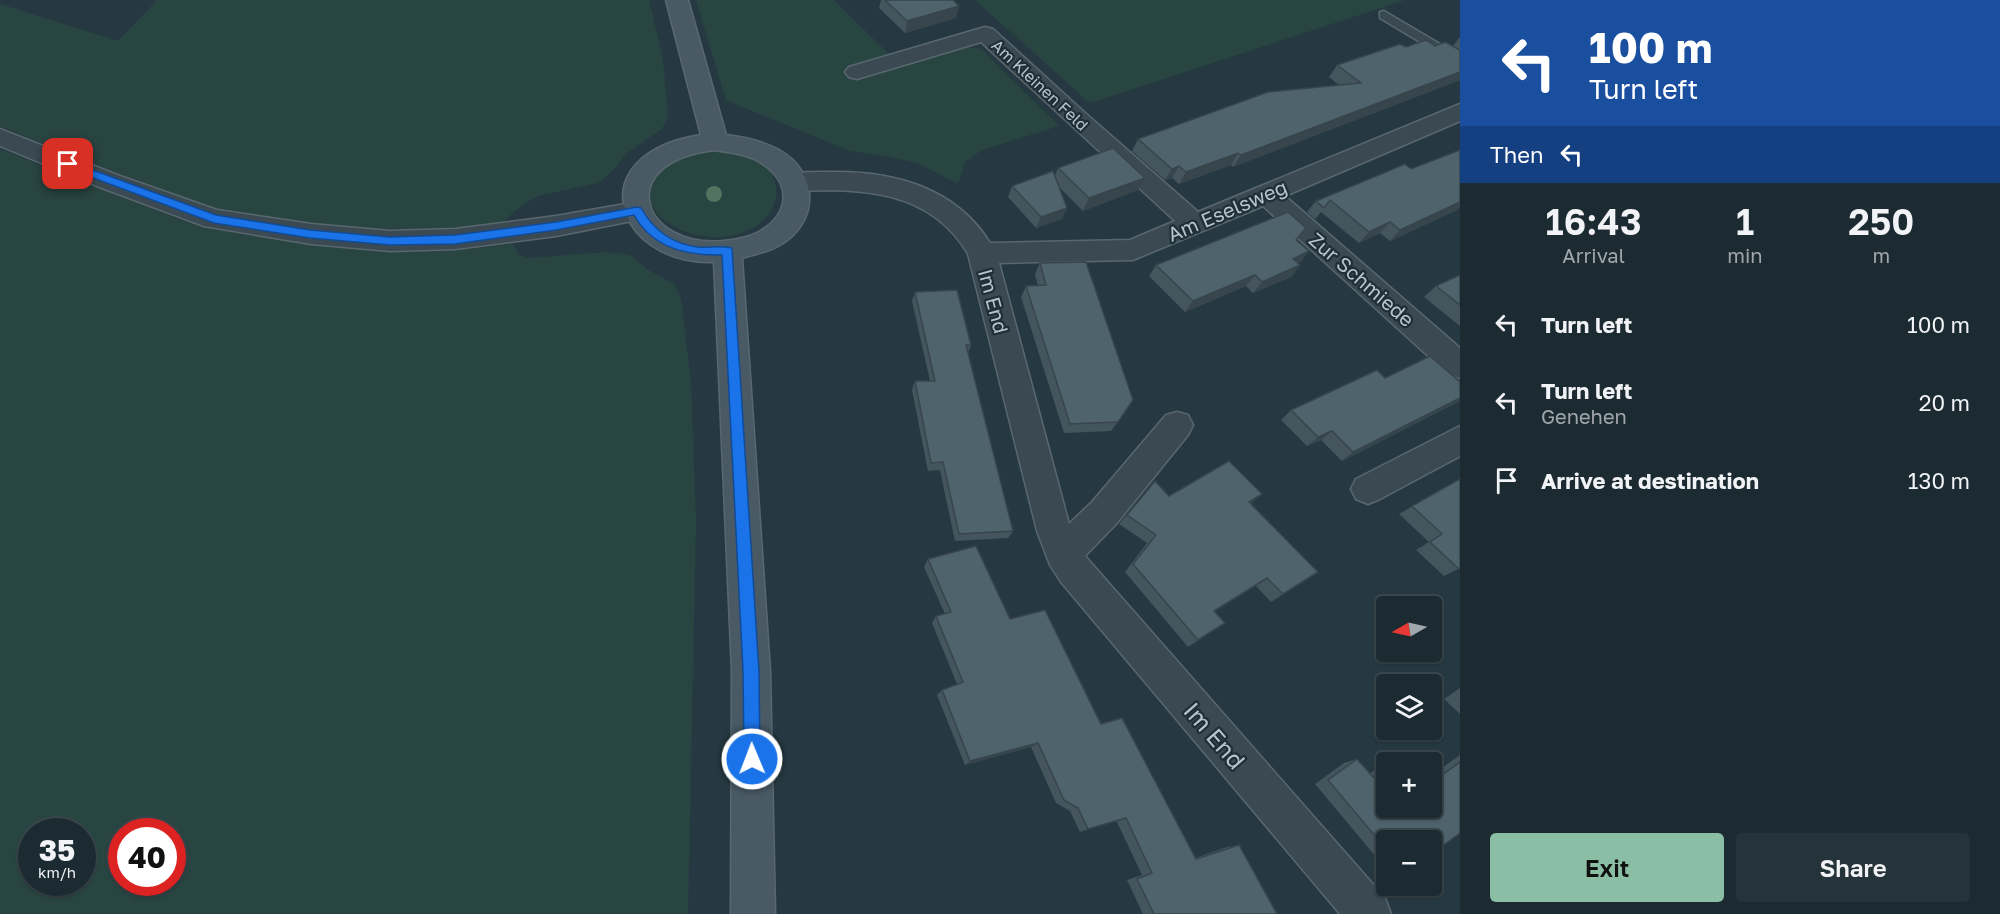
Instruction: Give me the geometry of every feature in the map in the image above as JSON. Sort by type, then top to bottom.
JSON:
[{"type":"street","points":[[677,0],[715,142]]},
{"type":"street","name":"Am Kleinen Feld","points":[[857,72],[985,34],[1074,117],[1195,224]]},
{"type":"street","name":"Am Eselsweg","points":[[982,253],[1133,250],[1460,112]]},
{"type":"street","points":[[0,137],[111,182],[214,219],[310,234],[390,241],[455,239],[556,226],[637,211]]},
{"type":"street","points":[[715,142],[748,146],[766,152],[780,161],[791,173],[795,182],[798,203],[790,221],[775,236],[753,246],[728,251],[699,251],[677,246],[659,237],[645,225],[637,211],[634,199],[636,187],[650,165],[674,150],[689,145],[715,142]]},
{"type":"street","name":"Im End","points":[[795,182],[873,181],[920,196],[944,210],[966,228],[982,253],[1054,531],[1063,554],[1074,570],[1369,914]]},
{"type":"street","name":"Zur Schmiede","points":[[1265,193],[1460,366]]},
{"type":"street","points":[[728,251],[751,671],[753,914]]},
{"type":"street","points":[[1063,554],[1104,513],[1177,425]]},
{"type":"street","points":[[1368,489],[1460,440]]},
{"type":"lane","points":[[1384,15],[1460,62]]},
{"type":"green space","points":[[157,0],[649,0],[663,60],[668,116],[662,129],[627,153],[598,183],[537,196],[514,211],[500,228],[464,229],[351,228],[275,221],[239,215],[180,198],[0,126],[0,4],[118,41]]},
{"type":"green space","points":[[696,0],[834,0],[890,55],[845,69],[854,79],[962,46],[981,49],[1059,126],[982,150],[965,162],[958,184],[917,163],[850,151],[726,100]]},
{"type":"green space","points":[[975,0],[1405,0],[1090,103]]},
{"type":"green space","points":[[0,149],[178,219],[240,234],[372,250],[472,249],[513,244],[519,255],[529,258],[606,252],[630,255],[647,269],[675,285],[681,299],[691,382],[696,522],[688,914],[0,914]]},
{"type":"green space","points":[[719,149],[750,157],[768,169],[776,186],[774,205],[769,214],[761,222],[739,234],[715,237],[692,234],[671,225],[656,212],[649,197],[652,180],[667,165],[682,156]]},
{"type":"building","points":[[885,0],[953,0],[959,6],[907,21]]},
{"type":"building","points":[[1426,40],[1435,46],[1445,42],[1460,50],[1460,72],[1241,155],[1238,153],[1186,172],[1179,166],[1172,169],[1138,139],[1268,92],[1361,83],[1337,65],[1400,44],[1406,47]]},
{"type":"building","points":[[1113,148],[1145,178],[1089,198],[1058,168]]},
{"type":"building","points":[[1460,150],[1460,202],[1400,230],[1390,222],[1369,232],[1330,200],[1324,208],[1316,201],[1405,164],[1411,169]]},
{"type":"building","points":[[1053,171],[1067,208],[1041,217],[1012,186]]},
{"type":"building","points":[[1288,212],[1306,228],[1296,240],[1309,251],[1293,259],[1300,265],[1262,282],[1255,275],[1193,301],[1156,265]]},
{"type":"building","points":[[1086,262],[1133,400],[1118,422],[1070,424],[1026,286],[1046,285],[1040,263]]},
{"type":"building","points":[[1460,275],[1460,305],[1436,286]]},
{"type":"building","points":[[957,290],[971,345],[966,345],[1013,531],[959,534],[943,462],[931,463],[915,381],[935,381],[915,292]]},
{"type":"building","points":[[1430,356],[1460,382],[1460,398],[1353,452],[1332,431],[1318,437],[1291,410],[1377,370],[1385,378]]},
{"type":"building","points":[[1229,461],[1262,494],[1249,502],[1318,572],[1283,594],[1267,578],[1214,611],[1225,623],[1198,640],[1133,564],[1156,535],[1127,515],[1155,481],[1169,496]]},
{"type":"building","points":[[1460,479],[1459,569],[1430,542],[1442,534],[1412,506]]},
{"type":"building","points":[[976,546],[1010,619],[1045,610],[1101,724],[1122,718],[1196,859],[1239,845],[1277,914],[1154,914],[1137,879],[1152,873],[1126,818],[1088,829],[1078,808],[1064,800],[1038,743],[970,761],[942,690],[963,682],[936,616],[951,612],[928,559]]},
{"type":"building","points":[[1357,759],[1373,777],[1376,775],[1376,818],[1442,818],[1442,775],[1460,762],[1460,833],[1442,846],[1442,830],[1376,830],[1376,837],[1328,780]]},
{"type":"route","points":[[68,164],[214,219],[310,234],[390,241],[455,239],[556,226],[637,211],[645,225],[659,237],[677,246],[699,251],[728,251],[751,671],[752,759]]}]
